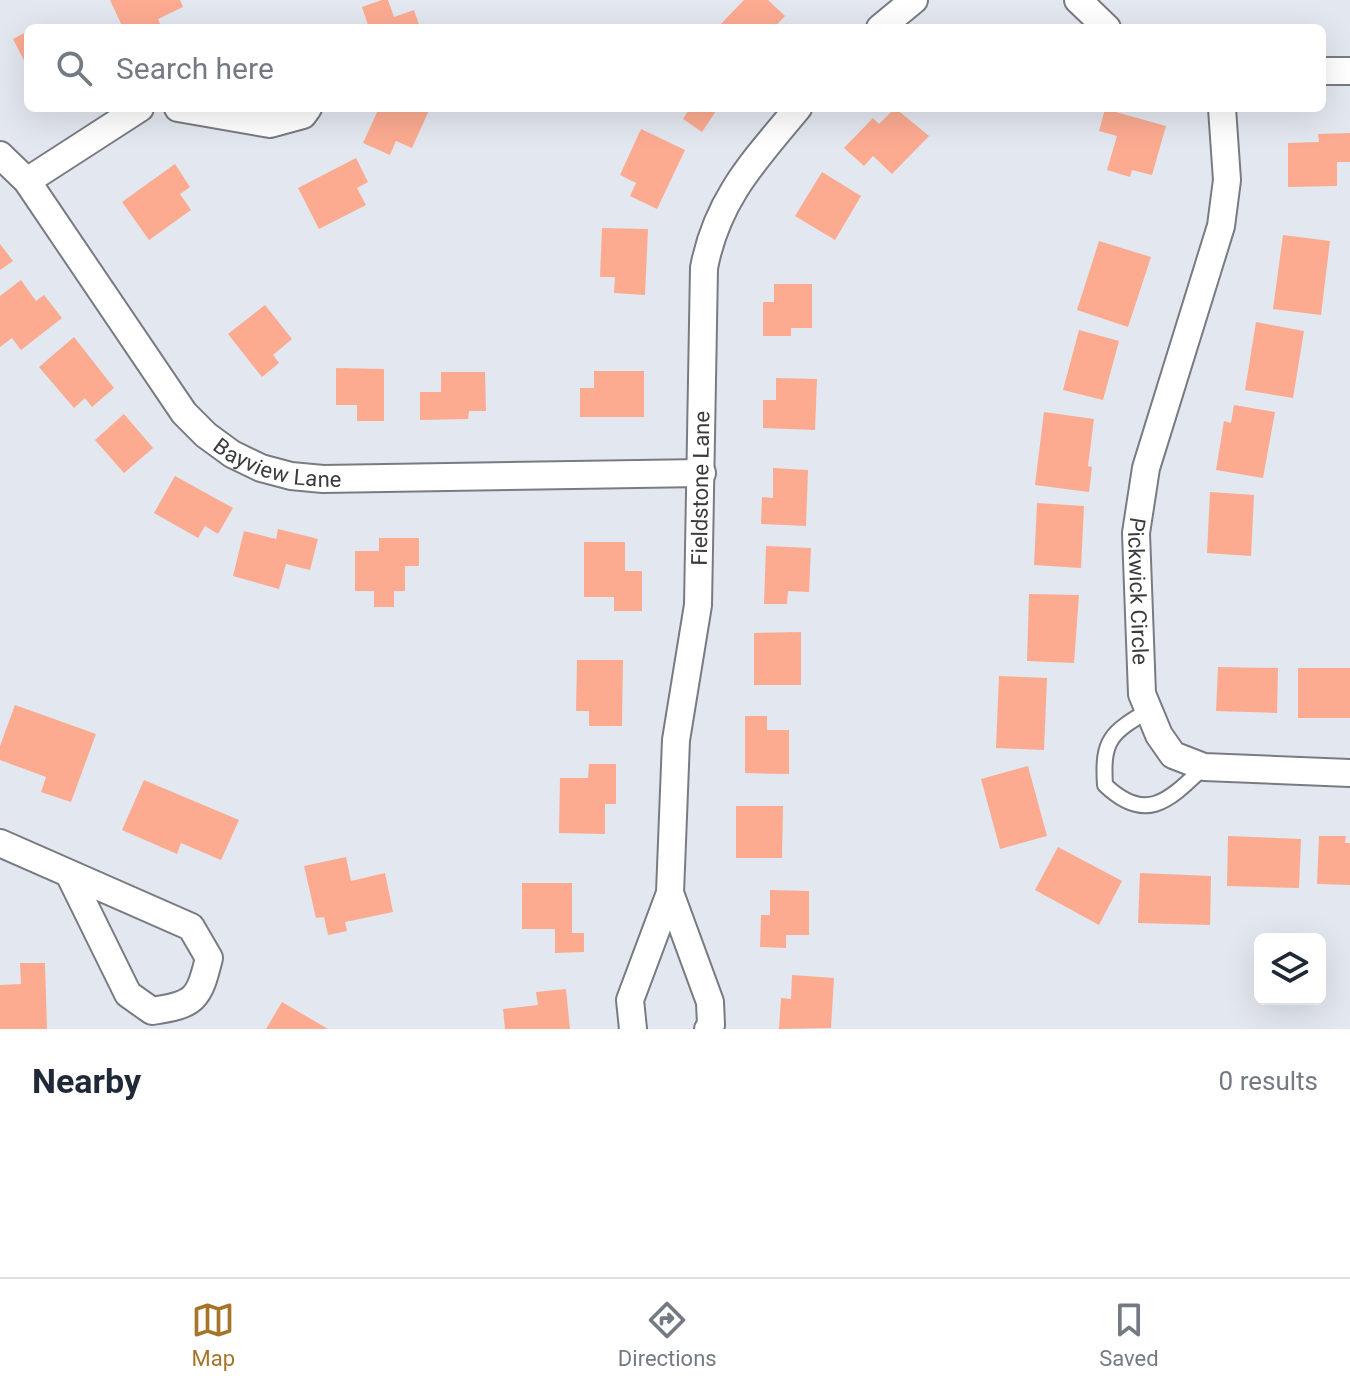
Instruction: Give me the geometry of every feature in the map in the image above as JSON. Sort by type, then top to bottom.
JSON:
[{"type":"street","points":[[885,24],[914,0]]},
{"type":"street","points":[[1078,0],[1103,24]]},
{"type":"street","points":[[1326,71],[1350,71]]},
{"type":"street","points":[[27,181],[134,112]]},
{"type":"street","points":[[201,112],[270,124],[305,112]]},
{"type":"street","name":"Fieldstone Lane","points":[[633,1029],[630,1000],[670,893],[676,740],[700,578],[703,284],[710,238],[738,181],[795,112]]},
{"type":"street","name":"Pickwick Circle","points":[[1222,112],[1227,180],[1221,226],[1146,468],[1136,533],[1142,694],[1173,755],[1204,767],[1350,773]]},
{"type":"street","name":"Bayview Lane","points":[[0,155],[27,181],[184,413],[232,454],[261,468],[291,476],[323,479],[702,473]]},
{"type":"street","points":[[0,843],[191,927],[209,958],[201,989],[185,1007],[152,1011],[128,994],[69,874]]},
{"type":"street","name":"Fieldstone Lane","points":[[670,893],[710,1002],[711,1025],[708,1029]]},
{"type":"lane","points":[[1149,710],[1115,731],[1104,761],[1105,785],[1122,802],[1150,806],[1170,799],[1204,767]]},
{"type":"building","points":[[110,0],[180,0],[183,7],[158,19],[160,24],[121,24]]},
{"type":"building","points":[[388,0],[394,17],[414,10],[419,24],[368,24],[362,7]]},
{"type":"building","points":[[744,0],[768,0],[785,16],[778,24],[721,24]]},
{"type":"building","points":[[24,33],[24,60],[13,39]]},
{"type":"building","points":[[377,112],[428,112],[412,148],[396,141],[390,155],[363,143]]},
{"type":"building","points":[[687,112],[715,112],[702,132],[683,119]]},
{"type":"building","points":[[891,112],[900,112],[929,136],[892,174],[873,156],[864,166],[844,148],[873,118],[879,124]]},
{"type":"building","points":[[1104,112],[1116,112],[1166,126],[1152,175],[1132,170],[1130,177],[1107,170],[1117,136],[1099,131]]},
{"type":"building","points":[[641,129],[685,150],[657,209],[630,196],[636,183],[620,175]]},
{"type":"building","points":[[1350,133],[1350,162],[1337,162],[1337,186],[1288,187],[1288,143],[1319,142],[1318,134]]},
{"type":"building","points":[[356,158],[368,182],[357,188],[366,205],[319,229],[298,188]]},
{"type":"building","points":[[175,164],[190,187],[180,194],[191,210],[149,240],[122,202]]},
{"type":"building","points":[[822,172],[861,196],[835,240],[795,216]]},
{"type":"building","points":[[602,228],[648,229],[645,295],[614,293],[615,277],[600,277]]},
{"type":"building","points":[[1283,235],[1330,241],[1321,315],[1273,309]]},
{"type":"building","points":[[1099,241],[1151,257],[1128,327],[1077,310]]},
{"type":"building","points":[[0,244],[13,261],[0,270]]},
{"type":"building","points":[[21,280],[36,301],[44,295],[62,318],[21,350],[12,338],[0,347],[0,296]]},
{"type":"building","points":[[774,284],[812,284],[812,328],[791,328],[791,336],[763,336],[763,302],[774,302]]},
{"type":"building","points":[[265,305],[292,339],[273,355],[279,363],[262,377],[228,334]]},
{"type":"building","points":[[1256,322],[1304,331],[1293,398],[1245,390]]},
{"type":"building","points":[[1079,330],[1119,341],[1103,400],[1063,390]]},
{"type":"building","points":[[74,337],[114,388],[92,407],[85,398],[74,408],[39,367]]},
{"type":"building","points":[[336,368],[384,369],[384,421],[357,421],[357,405],[336,405]]},
{"type":"building","points":[[594,371],[644,371],[644,417],[580,417],[580,388],[594,388]]},
{"type":"building","points":[[441,372],[485,372],[486,411],[469,411],[468,419],[420,420],[420,392],[441,392]]},
{"type":"building","points":[[776,378],[817,379],[815,430],[763,428],[763,400],[776,400]]},
{"type":"building","points":[[1234,405],[1275,412],[1263,478],[1216,470],[1224,421],[1231,423]]},
{"type":"building","points":[[1044,412],[1094,419],[1088,466],[1092,467],[1089,492],[1035,485]]},
{"type":"building","points":[[124,414],[153,448],[124,473],[95,440]]},
{"type":"building","points":[[773,468],[808,470],[806,526],[761,524],[762,497],[773,498]]},
{"type":"building","points":[[175,476],[233,508],[218,534],[205,526],[198,538],[154,513]]},
{"type":"building","points":[[1210,492],[1254,495],[1251,556],[1207,553]]},
{"type":"building","points":[[1037,503],[1084,506],[1081,568],[1034,565]]},
{"type":"building","points":[[278,529],[318,539],[310,570],[286,564],[279,589],[233,576],[244,531],[276,539]]},
{"type":"building","points":[[379,538],[419,538],[419,566],[405,566],[405,591],[394,591],[394,607],[374,607],[374,591],[355,591],[355,551],[379,551]]},
{"type":"building","points":[[584,542],[625,542],[625,571],[642,571],[642,611],[614,611],[614,597],[584,597]]},
{"type":"building","points":[[766,546],[811,548],[809,592],[788,591],[787,604],[764,604]]},
{"type":"building","points":[[1029,594],[1079,595],[1074,663],[1027,661]]},
{"type":"building","points":[[801,632],[801,685],[754,685],[754,633]]},
{"type":"building","points":[[577,660],[623,660],[622,726],[589,726],[589,711],[576,711]]},
{"type":"building","points":[[1218,667],[1278,668],[1277,713],[1216,711]]},
{"type":"building","points":[[1298,668],[1350,668],[1350,718],[1298,718]]},
{"type":"building","points":[[999,676],[1047,678],[1044,750],[996,748]]},
{"type":"building","points":[[15,705],[96,734],[71,802],[41,792],[46,777],[0,760],[0,746]]},
{"type":"building","points":[[745,716],[767,716],[767,730],[789,730],[789,774],[745,773]]},
{"type":"building","points":[[589,764],[616,764],[616,804],[605,804],[605,834],[559,833],[560,778],[588,778]]},
{"type":"building","points":[[1028,766],[1047,836],[1000,849],[981,779]]},
{"type":"building","points":[[144,780],[239,820],[221,860],[181,843],[177,854],[122,830]]},
{"type":"building","points":[[736,806],[783,806],[782,858],[736,858]]},
{"type":"building","points":[[1228,836],[1301,839],[1299,888],[1227,886]]},
{"type":"building","points":[[1319,836],[1346,836],[1345,843],[1350,843],[1350,885],[1317,884]]},
{"type":"building","points":[[1058,847],[1122,881],[1099,925],[1035,890]]},
{"type":"building","points":[[346,857],[351,881],[385,873],[393,912],[345,922],[347,931],[328,935],[324,917],[316,918],[304,866]]},
{"type":"building","points":[[1140,873],[1211,876],[1210,925],[1138,923]]},
{"type":"building","points":[[522,883],[572,883],[572,933],[584,933],[584,952],[555,953],[555,929],[522,929]]},
{"type":"building","points":[[770,890],[809,891],[809,935],[786,935],[786,948],[760,947],[761,915],[770,915]]},
{"type":"building","points":[[20,963],[45,963],[47,1029],[0,1029],[0,985],[21,984]]},
{"type":"building","points":[[792,975],[834,978],[831,1028],[779,1029],[781,998],[791,999]]},
{"type":"building","points":[[566,989],[570,1029],[505,1029],[503,1009],[538,1005],[536,992]]},
{"type":"building","points":[[282,1002],[328,1029],[266,1029]]}]
